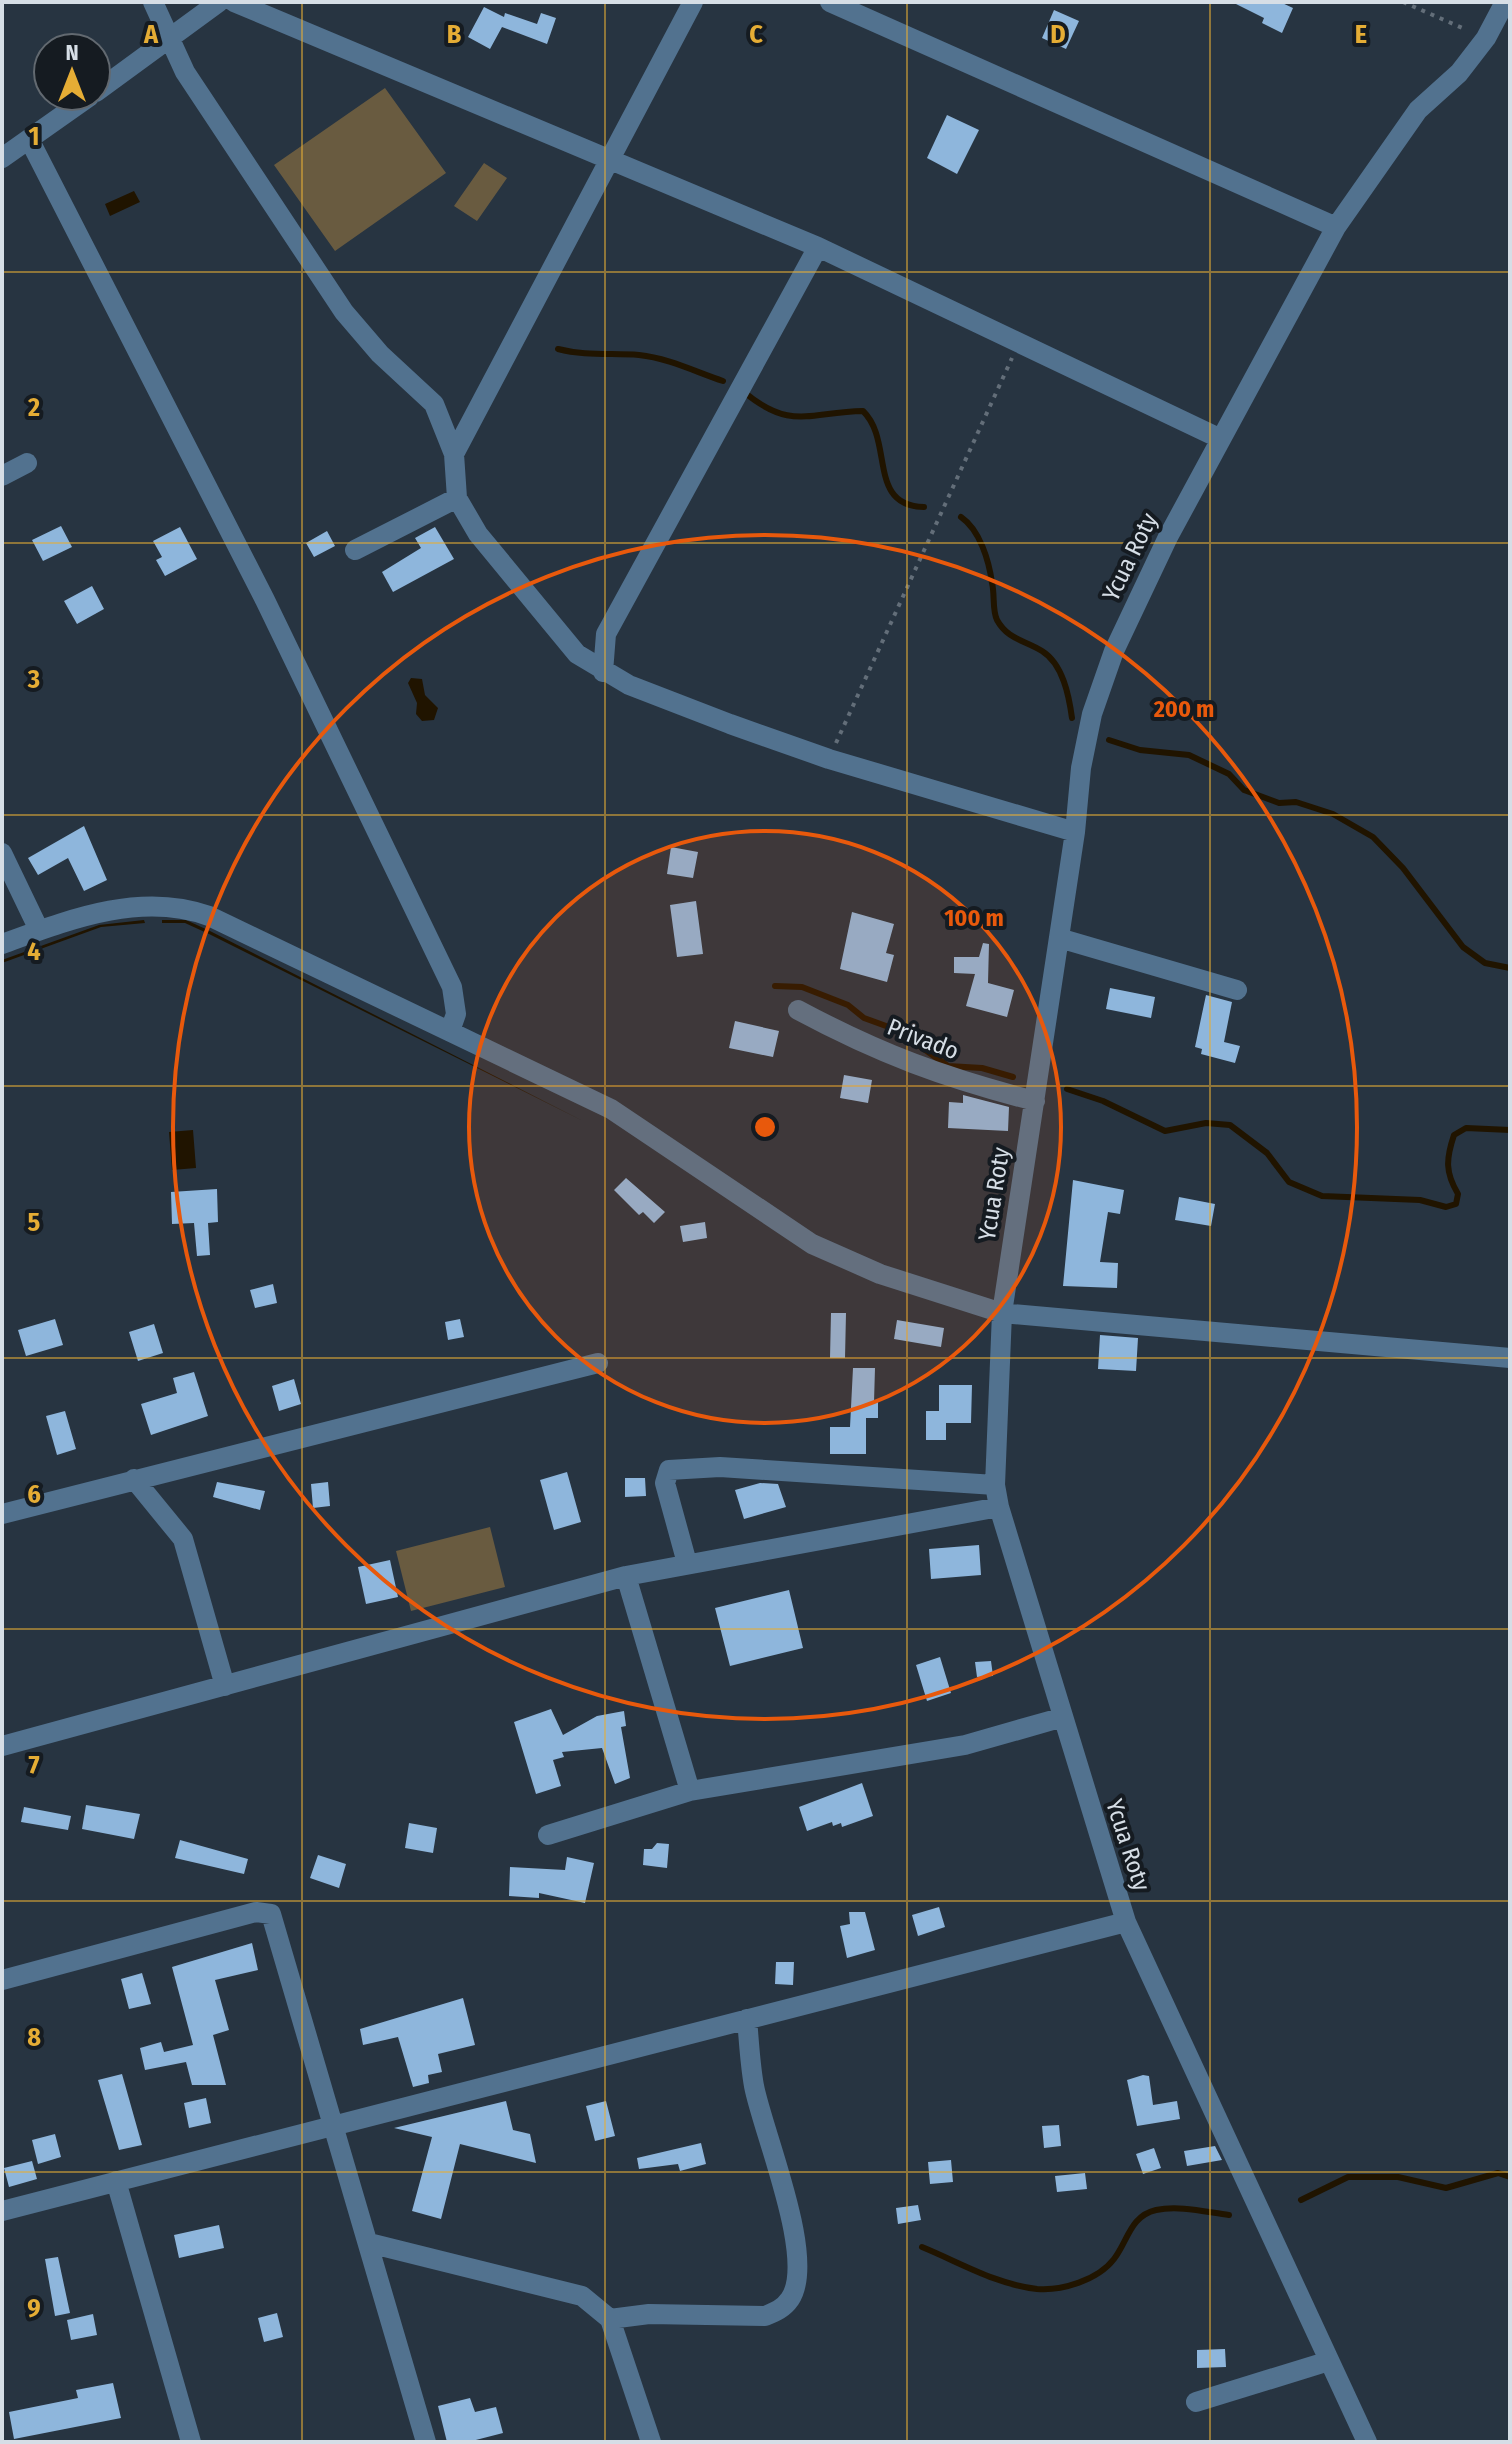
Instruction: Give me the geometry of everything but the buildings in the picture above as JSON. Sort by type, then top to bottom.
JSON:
[{"type":"street","points":[[153,2],[185,72],[344,312],[380,354],[434,404],[454,454],[457,498],[478,534],[577,654],[629,685],[829,759],[1075,832]]},
{"type":"street","points":[[112,81],[219,2]]},
{"type":"street","points":[[234,2],[818,247],[1221,439]]},
{"type":"street","points":[[454,454],[693,2]]},
{"type":"street","points":[[830,2],[1336,227]]},
{"type":"street","name":"Ycua Roty","points":[[1367,2442],[1126,1922],[1060,1718],[995,1485],[1002,1313],[1075,832],[1081,768],[1092,714],[1114,651],[1221,439],[1336,227],[1418,110],[1459,73],[1486,38],[1505,2]]},
{"type":"street","points":[[2,158],[67,112]]},
{"type":"street","points":[[29,139],[265,600],[452,987],[456,1014],[450,1031]]},
{"type":"street","points":[[603,672],[606,634],[818,247]]},
{"type":"street","points":[[2,476],[27,463]]},
{"type":"street","points":[[355,550],[457,498]]},
{"type":"street","points":[[2,853],[39,930]]},
{"type":"street","points":[[2,944],[76,918],[143,906],[193,911],[611,1109],[812,1244],[880,1274],[1002,1313],[1510,1358]]},
{"type":"street","points":[[1059,938],[1237,990]]},
{"type":"street","name":"Privado","points":[[798,1010],[851,1039],[942,1077],[1035,1101]]},
{"type":"street","points":[[2,1514],[598,1363]]},
{"type":"street","points":[[687,1563],[665,1483],[669,1470],[720,1467],[995,1485]]},
{"type":"street","points":[[134,1479],[183,1539],[225,1686]]},
{"type":"street","points":[[2,1746],[626,1576],[999,1507]]},
{"type":"street","points":[[626,1576],[690,1791]]},
{"type":"street","points":[[548,1835],[690,1791],[965,1745],[1060,1718]]},
{"type":"street","points":[[2,1980],[256,1912],[271,1914],[426,2442]]},
{"type":"street","points":[[2,2211],[1126,1922]]},
{"type":"street","points":[[610,2319],[649,2314],[745,2318],[781,2309],[791,2297],[796,2280],[796,2248],[754,2086],[747,2019]]},
{"type":"street","points":[[116,2181],[191,2442]]},
{"type":"street","points":[[369,2243],[582,2296],[610,2319],[651,2442]]},
{"type":"street","points":[[1196,2402],[1329,2361]]},
{"type":"path","points":[[1403,2],[1486,38]]},
{"type":"path","points":[[829,759],[1020,342]]},
{"type":"shaded area","points":[[385,88],[446,173],[335,251],[274,165]]},
{"type":"shaded area","points":[[484,163],[507,178],[477,221],[454,206]]},
{"type":"shaded area","points":[[134,191],[140,202],[110,216],[105,204]]},
{"type":"shaded area","points":[[411,678],[422,679],[425,695],[438,708],[434,720],[422,721],[416,714],[417,703],[408,683]]},
{"type":"shaded area","points":[[144,920],[145,923],[101,927],[2,963],[2,960],[99,925]]},
{"type":"shaded area","points":[[162,920],[186,920],[210,931],[583,1121],[209,934],[185,923],[162,923]]},
{"type":"shaded area","points":[[193,1130],[196,1168],[172,1170],[169,1132]]},
{"type":"shaded area","points":[[490,1527],[505,1587],[411,1611],[396,1551]]},
{"type":"waterway","points":[[558,349],[650,357],[723,381]]},
{"type":"waterway","points":[[744,392],[775,412],[788,415],[863,411],[878,439],[888,484],[895,496],[906,504],[924,507]]},
{"type":"waterway","points":[[961,517],[973,530],[986,556],[997,620],[1006,632],[1042,651],[1055,664],[1067,691],[1072,718]]},
{"type":"waterway","points":[[1109,740],[1140,750],[1189,755],[1229,774],[1244,790],[1279,803],[1296,802],[1333,814],[1373,837],[1403,868],[1463,947],[1485,963],[1510,968]]},
{"type":"waterway","points":[[775,986],[802,987],[848,1005],[864,1018],[897,1030],[948,1066],[982,1068],[1013,1077]]},
{"type":"waterway","points":[[1067,1089],[1103,1101],[1165,1131],[1206,1123],[1230,1125],[1267,1153],[1289,1182],[1322,1196],[1420,1200],[1446,1207],[1456,1204],[1458,1194],[1448,1165],[1454,1135],[1466,1128],[1510,1130]]},
{"type":"waterway","points":[[1301,2200],[1348,2177],[1398,2177],[1446,2188],[1498,2173],[1510,2177]]},
{"type":"waterway","points":[[922,2247],[1007,2283],[1037,2289],[1057,2288],[1079,2283],[1099,2273],[1114,2259],[1135,2223],[1147,2213],[1174,2208],[1229,2215]]}]
